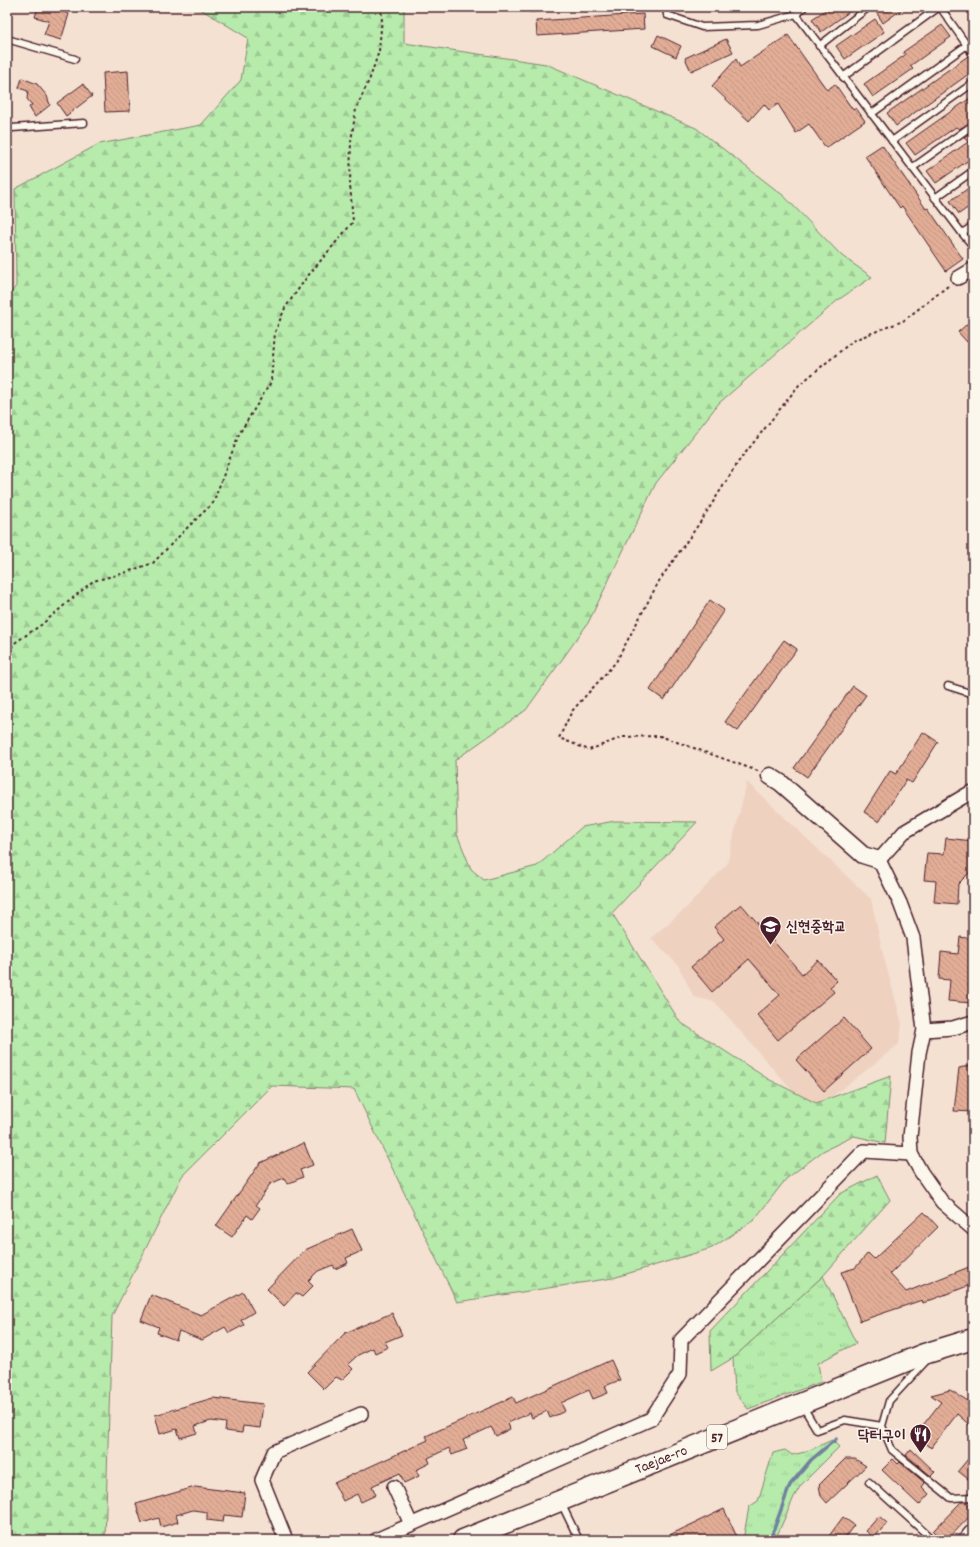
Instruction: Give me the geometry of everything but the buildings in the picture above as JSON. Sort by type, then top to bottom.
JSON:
[{"type":"main road","points":[[925,1358],[950,1340],[973,1333]]},
{"type":"main road","name":"Taejae-ro","points":[[463,1540],[973,1339]]},
{"type":"main road","name":"Taejae-ro","points":[[483,1540],[805,1410],[925,1358],[973,1346]]},
{"type":"main road","points":[[968,1540],[973,1534]]},
{"type":"street","points":[[958,278],[973,269]]},
{"type":"street","points":[[770,776],[781,783],[863,855],[879,860],[900,903],[913,938],[924,1030],[919,1053],[910,1137],[911,1154],[921,1172],[942,1202],[973,1229]]},
{"type":"street","points":[[879,860],[904,832],[973,792]]},
{"type":"street","points":[[924,1030],[953,1028],[973,1022]]},
{"type":"street","points":[[376,1540],[651,1419],[680,1374],[681,1340],[864,1151],[911,1154]]},
{"type":"street","points":[[286,1540],[262,1480],[274,1452],[361,1414]]},
{"type":"street","points":[[394,1487],[411,1524]]},
{"type":"lane","points":[[526,7],[544,7]]},
{"type":"lane","points":[[666,7],[667,15],[702,27],[758,25],[796,14],[804,7]]},
{"type":"lane","points":[[819,46],[869,7]]},
{"type":"lane","points":[[843,77],[939,7],[973,54]]},
{"type":"lane","points":[[796,14],[973,246]]},
{"type":"lane","points":[[7,39],[75,59]]},
{"type":"lane","points":[[871,114],[967,45]]},
{"type":"lane","points":[[892,141],[973,83]]},
{"type":"lane","points":[[7,130],[12,128],[84,123]]},
{"type":"lane","points":[[912,168],[973,125]]},
{"type":"lane","points":[[935,198],[973,171]]},
{"type":"lane","points":[[962,233],[973,226]]},
{"type":"lane","points":[[948,686],[973,694]]},
{"type":"lane","points":[[925,1358],[889,1401],[882,1426],[892,1450],[951,1498],[973,1497]]},
{"type":"lane","points":[[805,1410],[817,1430],[845,1420],[882,1426]]},
{"type":"lane","points":[[869,1482],[933,1540]]},
{"type":"lane","points":[[563,1507],[579,1540]]},
{"type":"path","points":[[7,652],[16,642],[41,625],[93,581],[121,574],[153,563],[213,503],[239,434],[271,382],[275,332],[285,308],[307,277],[353,222],[350,185],[351,140],[356,109],[370,78],[379,51],[382,18],[380,7]]},
{"type":"path","points":[[770,776],[660,736],[623,737],[589,750],[559,738],[572,711],[616,662],[658,580],[701,521],[739,461],[799,385],[854,340],[903,321],[958,278]]},
{"type":"shaded area","name":"신현중학교","points":[[747,782],[871,899],[883,954],[902,1024],[899,1044],[814,1110],[801,1101],[715,1002],[694,997],[678,965],[651,938],[686,908],[727,864]]},
{"type":"green space","points":[[183,7],[404,7],[404,43],[546,64],[696,128],[784,196],[842,256],[872,277],[838,300],[719,403],[656,483],[588,623],[526,710],[455,760],[457,834],[471,869],[484,880],[537,866],[582,827],[615,821],[697,822],[612,913],[680,1022],[768,1079],[816,1103],[891,1076],[885,1143],[854,1136],[823,1151],[786,1179],[754,1220],[712,1248],[613,1278],[457,1302],[354,1089],[272,1086],[182,1176],[112,1316],[105,1540],[7,1540],[7,298],[16,286],[15,189],[99,144],[201,125],[241,80],[248,38],[202,10]]},
{"type":"green space","points":[[877,1175],[890,1200],[823,1276],[733,1358],[711,1371],[710,1331],[840,1194]]},
{"type":"green space","points":[[823,1276],[856,1343],[818,1363],[821,1382],[748,1409],[735,1392],[733,1358]]},
{"type":"green space","points":[[832,1440],[839,1447],[801,1485],[775,1540],[743,1540],[749,1507],[758,1501],[773,1453],[785,1450],[792,1455],[805,1452]]},
{"type":"waterway","points":[[770,1540],[790,1485],[811,1460],[836,1439]]},
{"type":"place","name":"신현중학교","points":[[770,946]]},
{"type":"place","name":"닥터구이","points":[[921,1454]]}]
